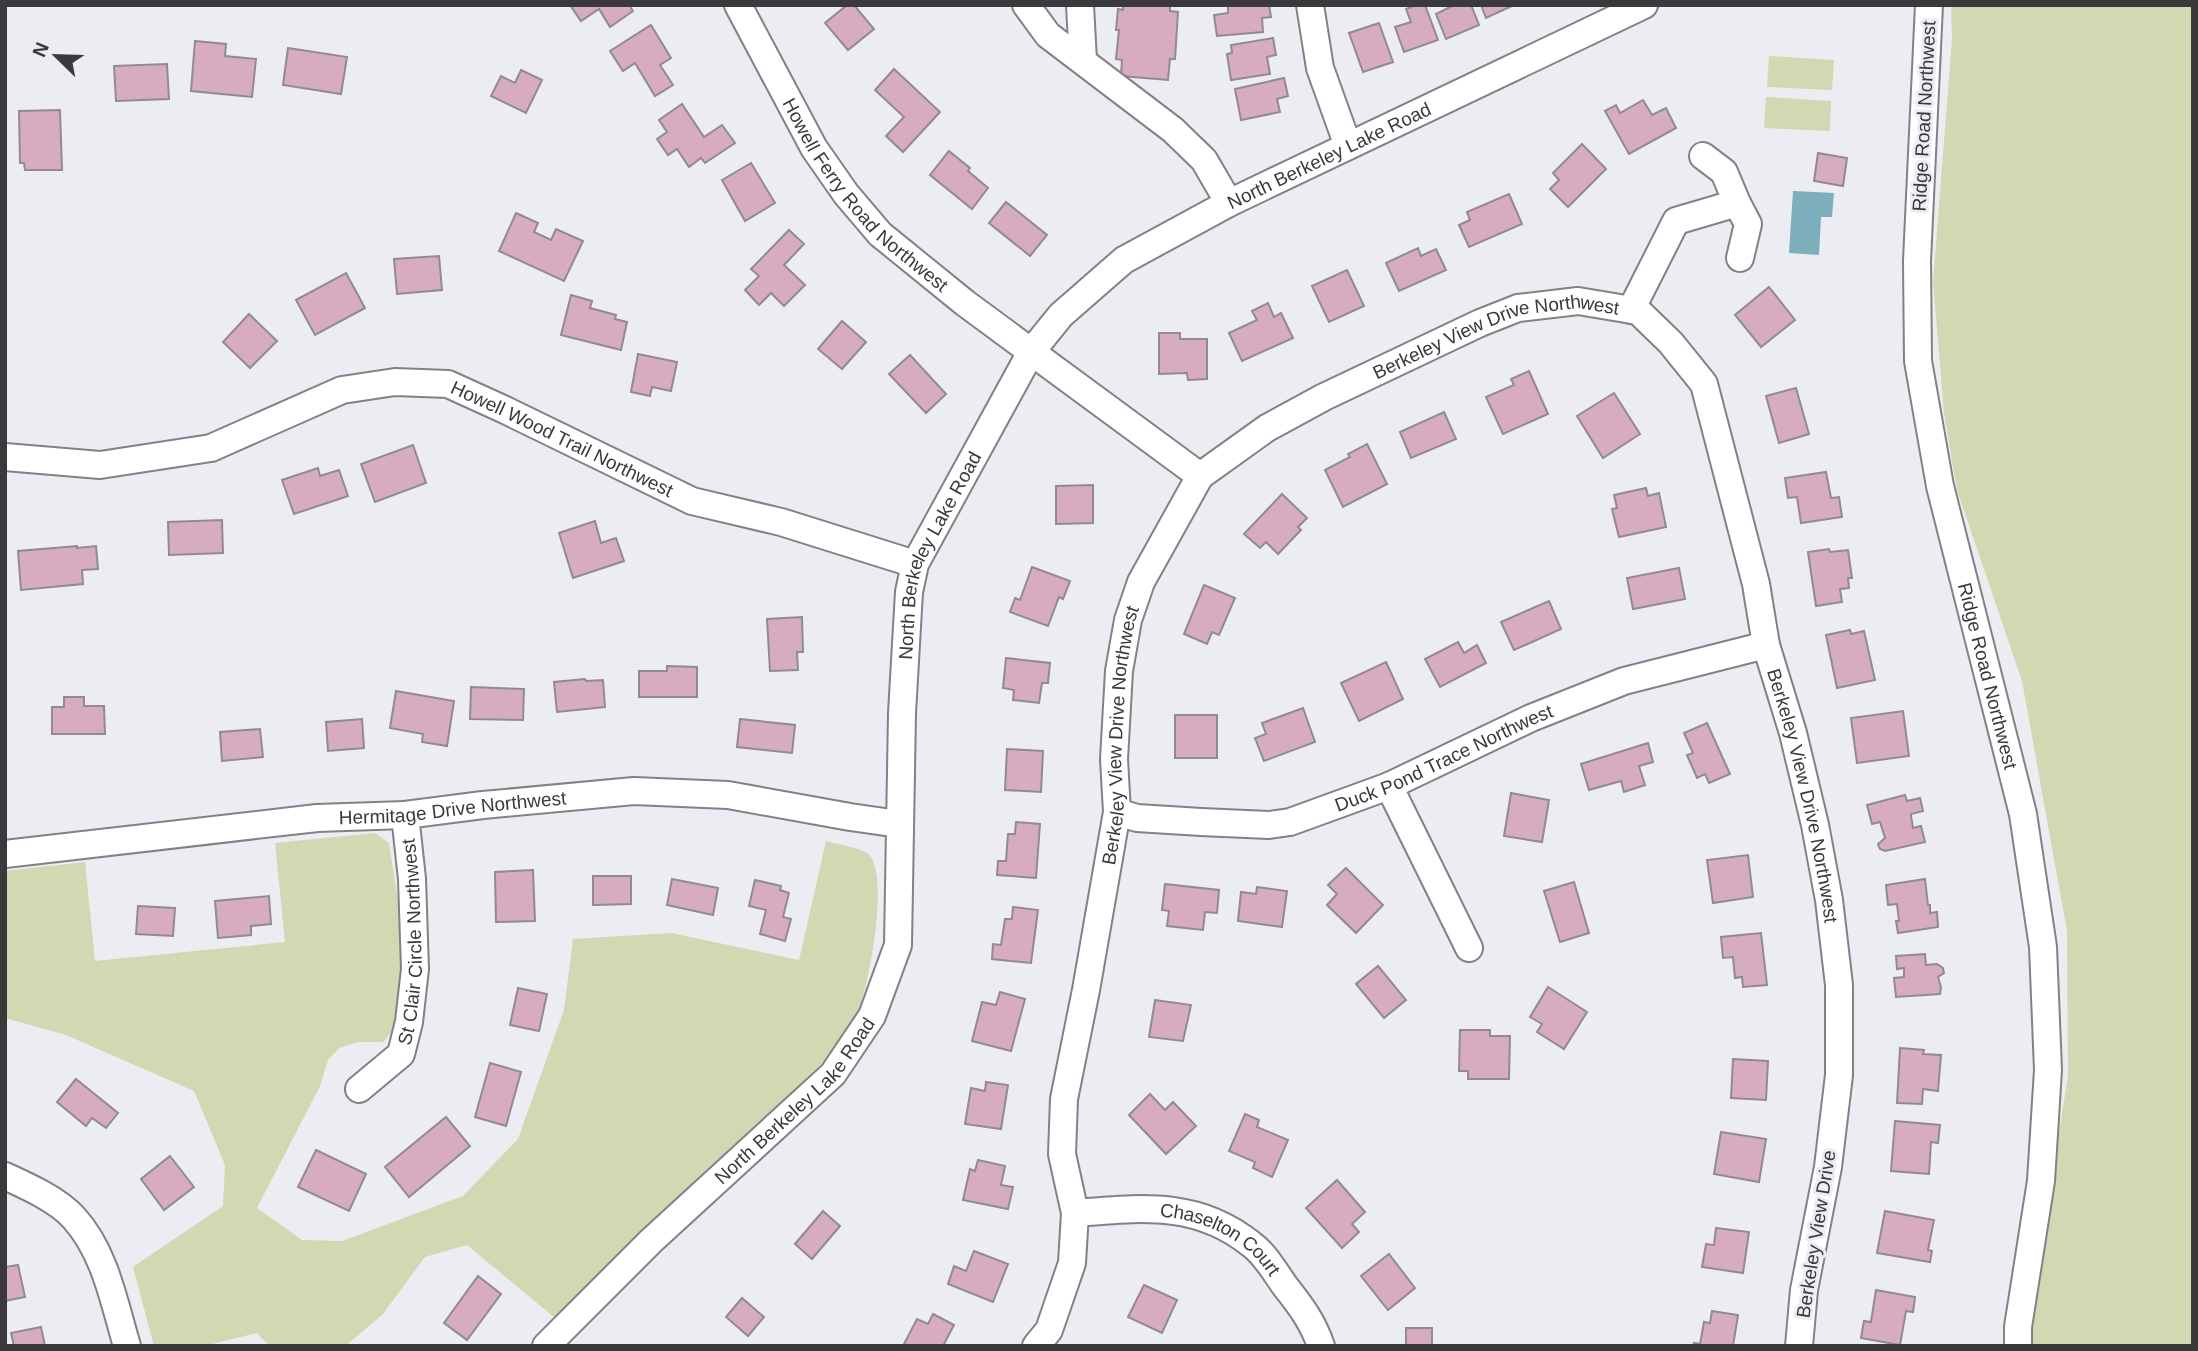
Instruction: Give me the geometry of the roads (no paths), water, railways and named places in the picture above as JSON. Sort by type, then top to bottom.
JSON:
[{"type":"street","name":"Howell Ferry Road Northwest","points":[[738,5],[814,148],[846,194],[880,234],[965,303],[1200,476]]},
{"type":"street","points":[[1026,5],[1048,35],[1173,130],[1204,159],[1229,203]]},
{"type":"street","points":[[1080,5],[1083,61]]},
{"type":"street","points":[[1310,5],[1320,68],[1348,145]]},
{"type":"street","name":"North Berkeley Lake Road","points":[[546,1346],[651,1241],[833,1074],[873,1016],[898,945],[904,673],[909,592],[915,564],[1031,352],[1061,315],[1124,260],[1229,203],[1644,5]]},
{"type":"street","name":"Ridge Road Northwest","points":[[1930,5],[1917,261],[1918,360],[1940,486],[2023,814],[2043,947],[2049,1070],[2041,1181],[2018,1327],[2018,1346]]},
{"type":"street","points":[[1703,156],[1724,172],[1748,224],[1740,258]]},
{"type":"street","points":[[1631,310],[1676,221],[1737,203]]},
{"type":"street","name":"Berkeley View Drive Northwest","points":[[1075,1213],[1062,1154],[1064,1099],[1117,812],[1114,759],[1119,671],[1128,620],[1141,582],[1200,476],[1267,428],[1324,397],[1480,323],[1518,308],[1578,301],[1638,311],[1671,343],[1704,384],[1756,584],[1766,645],[1793,733],[1829,900],[1839,985],[1839,1075],[1835,1122]]},
{"type":"street","name":"Howell Wood Trail Northwest","points":[[5,457],[100,466],[211,448],[342,390],[395,382],[448,384],[692,501],[780,522],[915,564]]},
{"type":"street","name":"Duck Pond Trace Northwest","points":[[1117,812],[1137,818],[1269,825],[1290,821],[1389,786],[1531,718],[1624,681],[1766,645]]},
{"type":"street","points":[[1389,786],[1469,948]]},
{"type":"street","name":"Hermitage Drive Northwest","points":[[5,854],[317,818],[405,815],[634,791],[728,795],[900,824]]},
{"type":"street","name":"St Clair Circle Northwest","points":[[359,1089],[401,1054],[409,1022],[415,969],[412,879],[405,815]]},
{"type":"street","name":"Berkeley View Drive","points":[[1799,1346],[1804,1290],[1835,1122]]},
{"type":"street","points":[[5,1176],[33,1188],[73,1216],[97,1250],[127,1346]]},
{"type":"street","name":"Chaselton Court","points":[[1075,1213],[1164,1209],[1193,1213],[1236,1234],[1253,1245],[1274,1271],[1313,1324],[1321,1346]]},
{"type":"street","points":[[1036,1346],[1049,1330],[1072,1263],[1075,1213]]},
{"type":"water","points":[[1793,191],[1834,193],[1832,217],[1821,217],[1819,255],[1789,253]]}]
